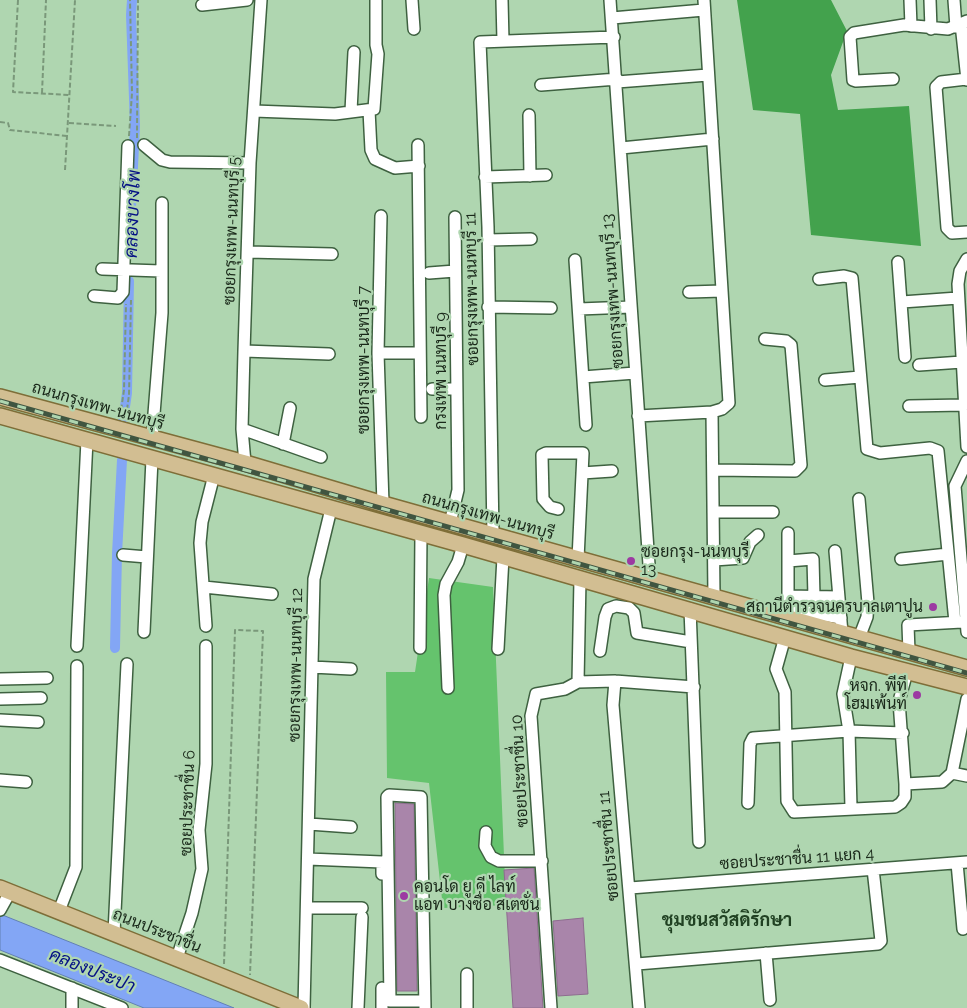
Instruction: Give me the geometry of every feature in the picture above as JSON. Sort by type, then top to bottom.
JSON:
[{"type":"main road","name":"ถนนกรุงเทพ-นนทบุรี","points":[[0,397],[245,463],[383,504],[714,597],[841,625],[860,638],[967,668]]},
{"type":"main road","points":[[0,416],[580,578],[851,657],[967,687]]},
{"type":"main road","points":[[152,458],[155,440]]},
{"type":"main road","points":[[646,597],[650,579]]},
{"type":"main road","name":"ถนนประชาชื่น","points":[[5,890],[303,1008]]},
{"type":"street","points":[[202,5],[248,0]]},
{"type":"street","name":"ซอยกรุงเทพ-นนทบุรี 5","points":[[245,463],[242,429],[250,162],[261,0]]},
{"type":"street","points":[[254,111],[335,114],[374,109],[378,54],[376,45],[376,0]]},
{"type":"street","points":[[412,0],[414,29]]},
{"type":"street","points":[[502,0],[503,41],[614,37]]},
{"type":"street","name":"ซอยกรุงเทพ-นนทบุรี 13","points":[[610,0],[650,579]]},
{"type":"street","points":[[910,0],[911,26]]},
{"type":"street","points":[[930,0],[932,29]]},
{"type":"street","points":[[954,0],[961,24],[967,79],[941,82],[936,87],[947,228],[952,234],[967,232]]},
{"type":"street","points":[[612,18],[704,5],[729,404],[722,409],[712,412],[638,416]]},
{"type":"street","points":[[893,79],[853,80],[850,37],[854,33],[911,26],[932,29],[961,24]]},
{"type":"street","name":"ซอยกรุงเทพ-นนทบุรี 11","points":[[493,535],[488,240],[480,42],[503,41]]},
{"type":"street","points":[[351,111],[354,52]]},
{"type":"street","points":[[541,85],[708,75]]},
{"type":"street","points":[[368,110],[371,150],[375,159],[395,168],[419,166]]},
{"type":"street","points":[[529,115],[530,176]]},
{"type":"street","points":[[621,148],[713,139]]},
{"type":"street","points":[[144,145],[162,160],[170,162],[250,162]]},
{"type":"street","points":[[418,145],[421,417]]},
{"type":"street","points":[[94,296],[118,298],[123,292],[127,269],[128,146]]},
{"type":"street","points":[[485,177],[546,175]]},
{"type":"street","points":[[155,440],[162,313],[162,204]]},
{"type":"street","name":"ซอยกรุงเทพ-นนทบุรี 7","points":[[381,216],[378,353],[383,504]]},
{"type":"street","name":"กรงเทพ นนทบุรี 9","points":[[450,523],[458,490],[456,389],[458,348],[455,217]]},
{"type":"street","points":[[488,240],[531,239]]},
{"type":"street","points":[[248,252],[332,254]]},
{"type":"street","points":[[967,259],[960,271],[958,298],[967,447]]},
{"type":"street","points":[[575,260],[586,426]]},
{"type":"street","points":[[898,262],[905,357]]},
{"type":"street","points":[[102,269],[162,271]]},
{"type":"street","points":[[429,273],[456,271]]},
{"type":"street","points":[[819,279],[844,276],[852,278],[868,449],[880,452],[930,448],[938,451],[948,554],[963,625]]},
{"type":"street","points":[[689,292],[722,290]]},
{"type":"street","points":[[902,302],[958,298]]},
{"type":"street","points":[[488,307],[552,308]]},
{"type":"street","points":[[578,309],[630,307]]},
{"type":"street","points":[[712,470],[795,471],[801,465],[791,345],[786,340],[765,339]]},
{"type":"street","points":[[244,351],[329,354]]},
{"type":"street","points":[[378,353],[420,353]]},
{"type":"street","points":[[918,365],[962,362]]},
{"type":"street","points":[[583,377],[635,373]]},
{"type":"street","points":[[825,380],[860,376]]},
{"type":"street","points":[[432,389],[456,389]]},
{"type":"street","points":[[909,406],[964,405]]},
{"type":"street","points":[[283,444],[290,408]]},
{"type":"street","points":[[712,412],[714,597]]},
{"type":"street","points":[[242,429],[321,457]]},
{"type":"street","points":[[77,646],[87,440]]},
{"type":"street","points":[[558,509],[550,507],[543,499],[542,455],[546,453],[583,453],[578,559]]},
{"type":"street","points":[[144,632],[152,458]]},
{"type":"street","points":[[963,625],[955,486],[967,461]]},
{"type":"street","points":[[582,473],[612,471]]},
{"type":"street","points":[[206,626],[200,543],[202,522],[214,475]]},
{"type":"street","points":[[859,499],[868,603],[867,617],[860,638]]},
{"type":"street","name":"ซอยกรุงเทพ-นนทบุรี 12","points":[[303,1008],[314,579],[331,509]]},
{"type":"street","points":[[713,512],[773,512]]},
{"type":"street","points":[[420,648],[421,533]]},
{"type":"street","points":[[788,533],[788,614]]},
{"type":"street","points":[[714,560],[743,558],[750,542],[758,535]]},
{"type":"street","points":[[448,688],[444,595],[446,584],[458,562],[463,545]]},
{"type":"street","points":[[835,552],[841,625]]},
{"type":"street","points":[[901,559],[948,554]]},
{"type":"street","points":[[123,555],[147,558]]},
{"type":"street","points":[[498,650],[503,557]]},
{"type":"street","points":[[788,561],[813,559],[814,597]]},
{"type":"street","points":[[578,682],[580,578]]},
{"type":"street","points":[[204,587],[272,594]]},
{"type":"street","points":[[788,596],[839,597]]},
{"type":"street","points":[[600,651],[605,617],[608,609],[616,606],[629,608],[634,613],[637,633],[691,642]]},
{"type":"street","points":[[690,610],[699,842]]},
{"type":"street","points":[[909,652],[908,626],[963,625]]},
{"type":"street","points":[[786,637],[776,669],[785,692],[789,807],[794,812],[896,807],[905,797],[903,733],[899,702],[907,672]]},
{"type":"street","name":"ซอยประชาชื่น 6","points":[[177,958],[192,913],[202,869],[199,830],[206,764],[206,646]]},
{"type":"street","points":[[851,657],[843,694],[849,731],[851,808]]},
{"type":"street","points":[[114,933],[127,664]]},
{"type":"street","points":[[60,911],[76,867],[77,666]]},
{"type":"street","points":[[312,667],[351,669]]},
{"type":"street","points":[[0,679],[47,678]]},
{"type":"street","name":"ซอยประชาชื่น 10","points":[[551,1008],[531,716],[536,694],[565,689],[578,682],[615,681],[694,687]]},
{"type":"street","name":"ซอยประชาชื่น 11","points":[[615,681],[613,706],[637,964],[639,1008]]},
{"type":"street","points":[[0,699],[41,698]]},
{"type":"street","points":[[905,784],[942,782],[952,773],[967,698]]},
{"type":"street","points":[[0,720],[38,722]]},
{"type":"street","points":[[748,803],[750,744],[753,738],[849,731],[903,733]]},
{"type":"street","points":[[952,773],[967,776]]},
{"type":"street","points":[[0,780],[26,782]]},
{"type":"street","points":[[389,795],[421,797],[425,1005],[390,1001],[387,798],[389,795]]},
{"type":"street","points":[[309,824],[351,827]]},
{"type":"street","points":[[486,832],[485,846],[491,857],[499,861],[542,861]]},
{"type":"street","points":[[308,859],[382,862],[382,1008]]},
{"type":"street","points":[[962,863],[962,929]]},
{"type":"street","name":"ซอยประชาชื่น 11 แยก 4","points":[[630,888],[962,863]]},
{"type":"street","points":[[637,964],[878,944],[881,941],[873,869]]},
{"type":"street","points":[[0,910],[5,890]]},
{"type":"street","points":[[307,908],[362,913],[358,1008]]},
{"type":"street","points":[[766,953],[770,1000]]},
{"type":"street","points":[[0,960],[122,1008]]},
{"type":"street","points":[[467,974],[467,1008]]},
{"type":"street","points":[[72,988],[72,1008]]},
{"type":"path","points":[[18,0],[13,92],[70,94]]},
{"type":"path","points":[[42,93],[46,0]]},
{"type":"path","points":[[65,170],[75,0]]},
{"type":"path","points":[[128,146],[132,94],[130,0]]},
{"type":"path","points":[[0,122],[8,123],[10,130],[67,136]]},
{"type":"path","points":[[68,123],[116,126]]},
{"type":"path","points":[[119,430],[124,390],[126,300],[123,292]]},
{"type":"path","points":[[223,977],[235,630],[263,631],[250,987]]},
{"type":"green space","points":[[737,0],[831,0],[847,31],[831,75],[838,110],[909,106],[921,246],[811,235],[800,114],[753,110]]},
{"type":"green space","points":[[429,578],[493,587],[506,905],[443,908],[429,783],[387,778],[386,672],[415,672]]},
{"type":"water","name":"คลองประปา","points":[[0,914],[234,1008],[144,1008],[0,950]]},
{"type":"building","name":"คอนโด ยู ดี ไลท์ แอท บางซื่อ สเตชั่น","points":[[395,803],[414,804],[417,991],[397,991]]},
{"type":"building","points":[[534,868],[543,1008],[513,1008],[504,870]]},
{"type":"building","points":[[583,918],[588,994],[558,996],[553,921]]},
{"type":"waterway","name":"คลองบางโพ","points":[[131,207],[135,126],[132,0]]},
{"type":"waterway","name":"คลองบางโพ","points":[[122,427],[127,393],[129,281]]},
{"type":"waterway","name":"คลองบางโพ","points":[[115,648],[122,460]]},
{"type":"railway","points":[[0,401],[967,673]]},
{"type":"place","name":"ซอยกรุง-นนทบุรี 13","points":[[631,561]]},
{"type":"place","name":"สถานีตำรวจนครบาลเตาปูน","points":[[933,607]]},
{"type":"place","name":"หจก. พีที โฮมเพ้นท์","points":[[917,695]]},
{"type":"place","name":"คอนโด ยู ดี ไลท์ แอท บางซื่อ สเตชั่น","points":[[404,896]]},
{"type":"district","name":"ชุมชนสวัสดิรักษา","points":[[727,921]]}]
